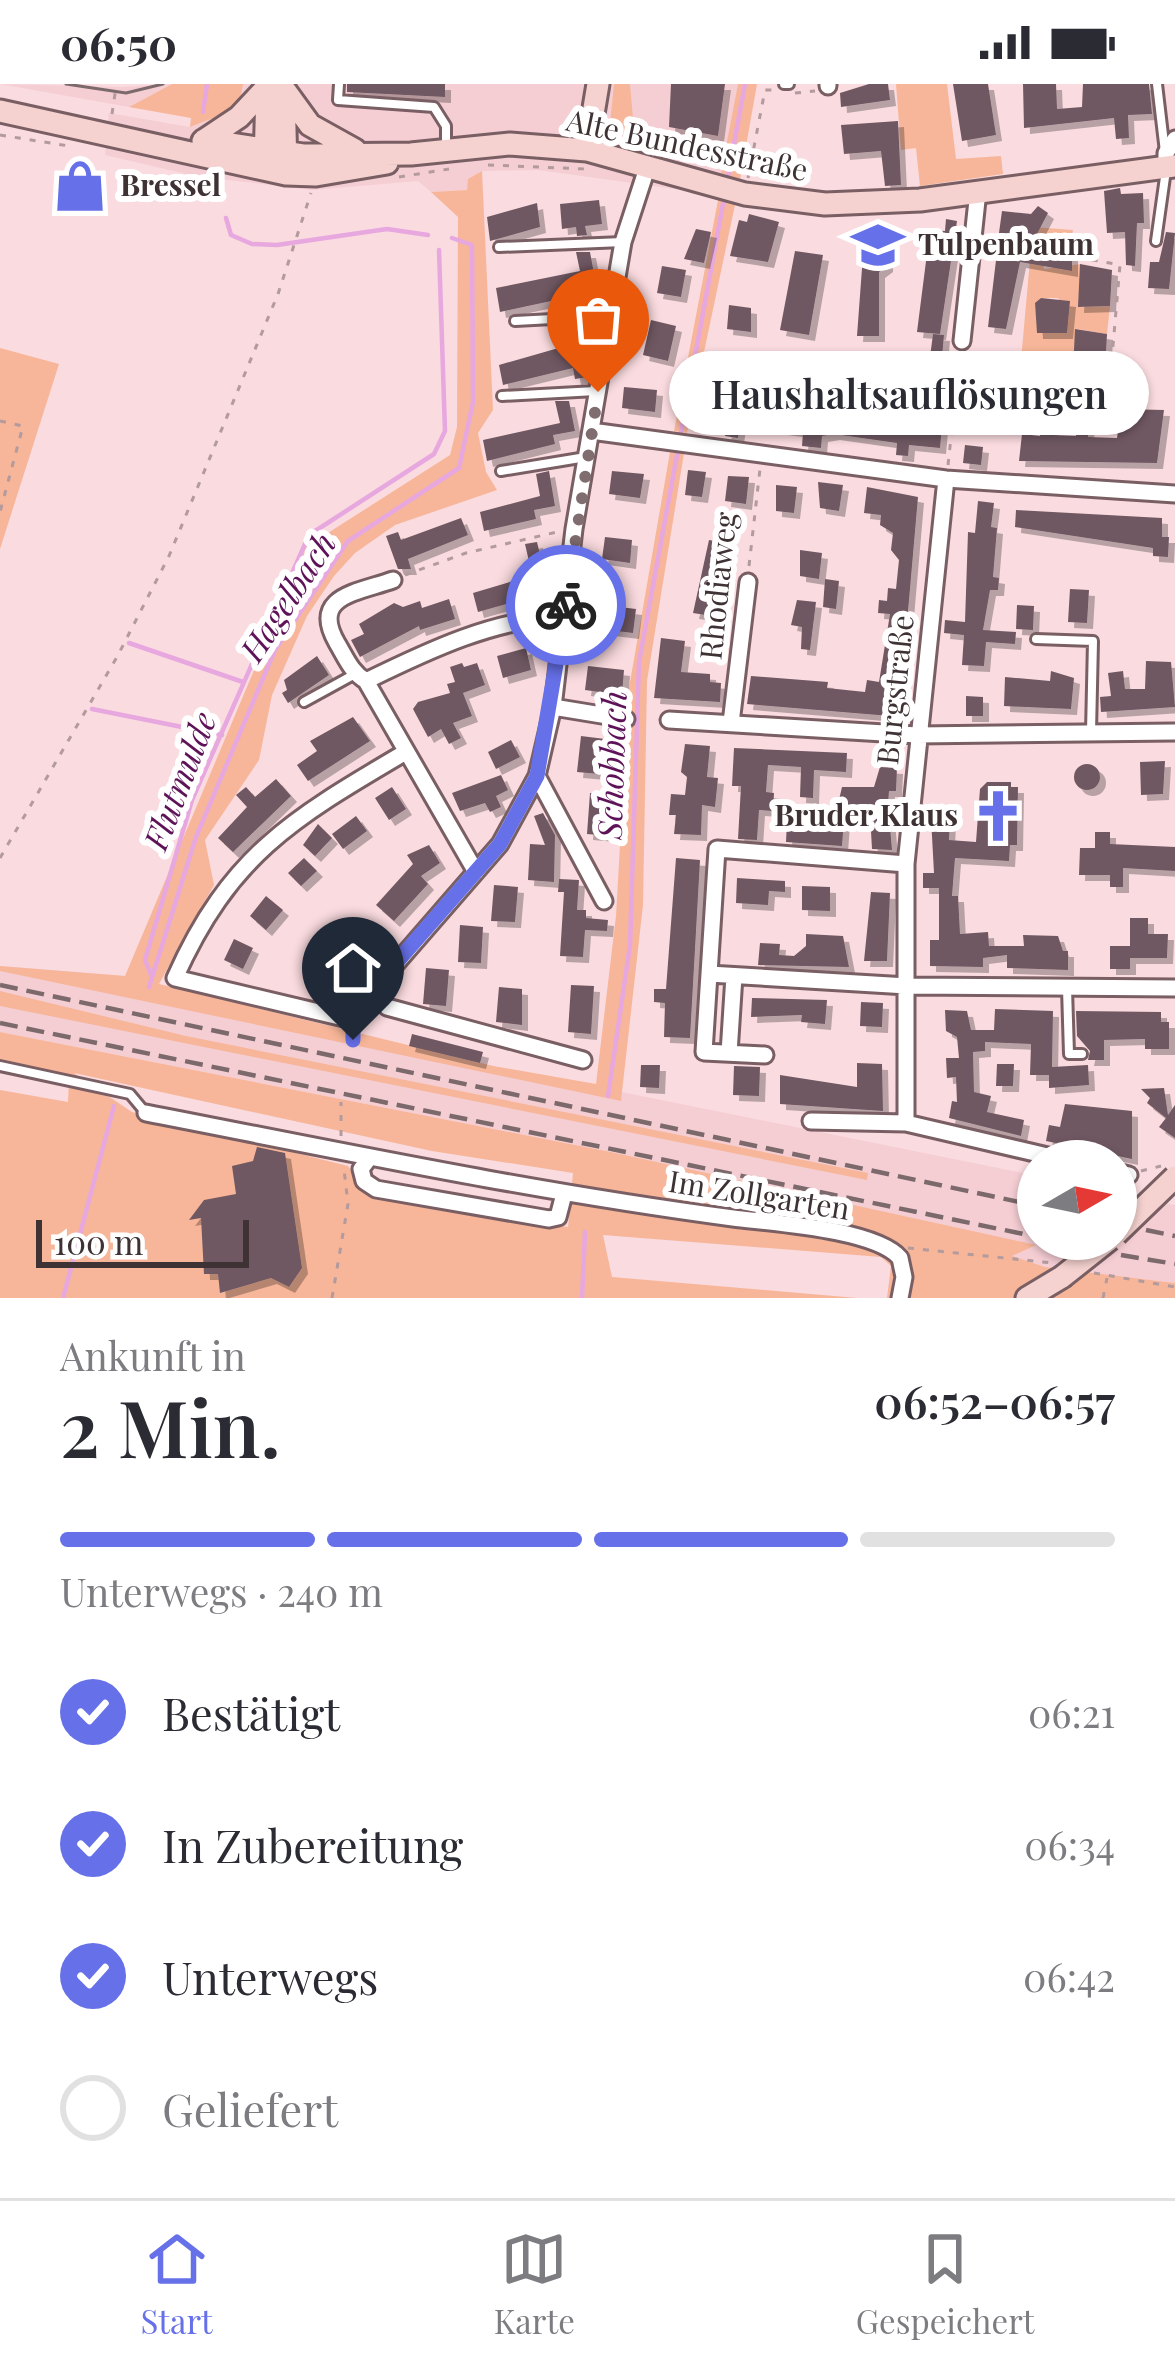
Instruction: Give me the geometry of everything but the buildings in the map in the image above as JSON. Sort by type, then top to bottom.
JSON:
[{"type":"street","points":[[195,144],[239,117],[275,86]]},
{"type":"street","points":[[275,86],[322,135],[366,155]]},
{"type":"street","points":[[275,86],[276,163]]},
{"type":"street","points":[[588,160],[590,95]]},
{"type":"street","name":"Alte Bundesstraße","points":[[0,111],[110,124],[316,175],[374,168],[411,154]]},
{"type":"street","name":"Alte Bundesstraße","points":[[276,163],[510,144],[588,160],[648,165],[734,191],[796,202],[874,205],[1171,160]]},
{"type":"street","points":[[404,753],[297,817],[226,882],[201,920],[175,978],[348,1019],[500,844],[537,776],[553,707],[574,529],[610,316],[623,242],[648,165]]},
{"type":"street","points":[[962,341],[978,191]]},
{"type":"street","points":[[591,431],[946,478],[1175,494]]},
{"type":"street","name":"Burgstraße","points":[[906,1123],[905,864],[946,478]]},
{"type":"street","points":[[392,580],[339,599],[328,610],[326,623],[476,872]]},
{"type":"street","name":"Rhodiaweg","points":[[731,723],[748,582]]},
{"type":"street","points":[[361,678],[450,643],[547,618],[565,619]]},
{"type":"street","points":[[553,707],[626,718]]},
{"type":"street","points":[[669,720],[917,735],[1175,732]]},
{"type":"street","points":[[537,776],[604,901]]},
{"type":"street","points":[[765,1055],[704,1052],[717,849],[905,864]]},
{"type":"street","points":[[709,974],[907,986],[1175,988]]},
{"type":"street","points":[[729,1053],[734,976]]},
{"type":"street","points":[[374,984],[387,1007],[583,1060]]},
{"type":"street","name":"Im Zollgarten","points":[[146,1113],[564,1194],[805,1228],[894,1251]]},
{"type":"street","points":[[811,1121],[906,1123],[1017,1149]]},
{"type":"street","points":[[370,1157],[361,1169],[364,1181],[376,1190],[549,1220],[558,1217],[564,1194]]},
{"type":"street","points":[[1137,1214],[1175,1177]]},
{"type":"street","points":[[894,1251],[903,1267],[900,1298]]},
{"type":"street","points":[[1027,1298],[1075,1260]]},
{"type":"lane","points":[[339,84],[338,100],[434,107],[448,150]]},
{"type":"lane","points":[[1156,241],[1171,160],[1160,147],[1157,84]]},
{"type":"lane","points":[[499,247],[623,242]]},
{"type":"lane","points":[[515,321],[610,316]]},
{"type":"lane","points":[[502,396],[598,392]]},
{"type":"lane","points":[[501,471],[586,457]]},
{"type":"lane","points":[[1036,639],[1093,641],[1090,735]]},
{"type":"lane","points":[[304,702],[361,678]]},
{"type":"lane","points":[[1067,988],[1069,1054],[1082,1054]]},
{"type":"lane","points":[[353,1012],[353,1040]]},
{"type":"lane","name":"Im Zollgarten","points":[[0,1066],[130,1094],[146,1113]]},
{"type":"path","points":[[734,191],[765,89],[795,93],[828,85]]},
{"type":"path","points":[[110,124],[116,87]]},
{"type":"path","points":[[0,135],[87,148]]},
{"type":"path","points":[[394,178],[448,150]]},
{"type":"path","points":[[472,166],[588,160]]},
{"type":"path","points":[[0,858],[117,657],[169,556],[292,250],[316,175]]},
{"type":"path","points":[[1062,411],[1073,378],[1109,380],[1120,265],[1083,258]]},
{"type":"path","points":[[946,478],[962,341]]},
{"type":"path","points":[[0,421],[23,427],[0,512]]},
{"type":"path","name":"Rhodiaweg","points":[[748,582],[761,455]]},
{"type":"path","points":[[392,580],[466,554],[574,529]]},
{"type":"path","points":[[332,1298],[348,1204],[341,1102]]},
{"type":"path","points":[[1137,1170],[1174,1163]]},
{"type":"path","points":[[894,1251],[917,1246],[1058,1270]]},
{"type":"path","points":[[1094,1273],[1175,1287]]},
{"type":"path","points":[[1103,1298],[1108,1276]]},
{"type":"shaded area","points":[[0,84],[121,87],[172,84],[129,107]]},
{"type":"shaded area","points":[[172,84],[243,84],[239,108],[225,122],[221,115],[190,127],[191,118],[129,107]]},
{"type":"shaded area","points":[[243,84],[738,84],[719,195],[538,170],[482,171],[469,179],[467,190],[431,192],[418,181],[312,190],[195,176],[105,155],[109,113],[190,127],[208,120]]},
{"type":"shaded area","points":[[614,84],[630,84],[635,141],[610,124]]},
{"type":"shaded area","points":[[738,84],[757,84],[740,180],[721,173]]},
{"type":"shaded area","points":[[896,84],[947,84],[956,159],[1001,156],[1003,174],[920,186],[916,148],[901,150]]},
{"type":"shaded area","points":[[482,171],[493,410],[478,433],[486,472],[497,490],[395,525],[355,553],[334,576],[307,616],[272,695],[259,760],[205,840],[214,885],[159,984],[493,1066],[596,1084],[616,916],[629,688],[670,452],[684,453],[647,681],[643,905],[621,1101],[0,971],[0,966],[125,976],[306,547],[450,455],[457,427],[458,217],[431,192],[467,190],[468,179]]},
{"type":"shaded area","points":[[719,195],[736,200],[687,433],[674,431]]},
{"type":"shaded area","points":[[1033,227],[1073,230],[1072,236],[1044,234],[1044,269],[1081,264],[1080,307],[1110,306],[1107,334],[1077,329],[1075,372],[1064,379],[1054,363],[1021,360]],"holes":[[[1041,298],[1058,298],[1069,317],[1053,333],[1038,333],[1035,304]]]},
{"type":"shaded area","points":[[0,348],[59,364],[0,549]]},
{"type":"shaded area","points":[[0,966],[125,976],[493,1066],[1017,1172],[1017,1242],[611,1152],[0,1032]]},
{"type":"shaded area","points":[[0,991],[186,1036],[868,1173],[867,1180],[0,1006]]},
{"type":"shaded area","points":[[0,1032],[611,1152],[1017,1241],[1017,1254],[1012,1256],[1017,1260],[1175,1283],[1175,1298],[887,1298],[891,1266],[881,1257],[603,1235],[612,1277],[857,1298],[0,1298],[0,1090],[68,1102],[69,1080],[0,1065]],"holes":[[[74,1073],[432,1151],[573,1173],[568,1227],[367,1194],[348,1166],[132,1112]]]},
{"type":"shaded area","points":[[1137,1197],[1175,1205],[1175,1283],[1045,1267],[1023,1260],[1137,1260]]},
{"type":"waterway","name":"Hagelbach","points":[[203,112],[207,84]]},
{"type":"waterway","name":"Schobbach","points":[[727,182],[745,84]]},
{"type":"waterway","name":"Schobbach","points":[[608,1096],[630,945],[639,662],[725,193]]},
{"type":"waterway","name":"Hagelbach","points":[[226,218],[231,235],[252,244],[277,245],[387,229],[428,235]]},
{"type":"waterway","name":"Hagelbach","points":[[149,987],[196,837],[275,650],[348,541],[459,468],[473,402],[472,245],[452,238]]},
{"type":"waterway","name":"Flutmulde","points":[[152,977],[145,960],[192,800],[309,535],[434,454],[445,431],[439,250]]},
{"type":"waterway","points":[[129,643],[243,682]]},
{"type":"waterway","points":[[92,709],[222,735]]},
{"type":"waterway","name":"Hagelbach","points":[[63,1298],[114,1106]]},
{"type":"waterway","name":"Schobbach","points":[[582,1298],[585,1232]]},
{"type":"tram line","points":[[66,84],[126,93],[163,84]]},
{"type":"railway","points":[[0,985],[1017,1202]]},
{"type":"railway","points":[[0,1023],[1017,1233]]},
{"type":"railway","points":[[1146,1230],[1175,1236]]},
{"type":"railway","points":[[1137,1258],[1175,1264]]},
{"type":"way so far","points":[[566,605],[598,392]]},
{"type":"place","name":"Bressel","points":[[80,186]]},
{"type":"place","name":"Tulpenbaum","points":[[878,245]]},
{"type":"place","name":"Haushaltsauflösungen","points":[[598,392]]},
{"type":"place","name":"Bruder Klaus","points":[[998,816]]},
{"type":"route","points":[[353,1040],[353,1012],[500,844],[537,776],[553,707],[566,605]]}]
